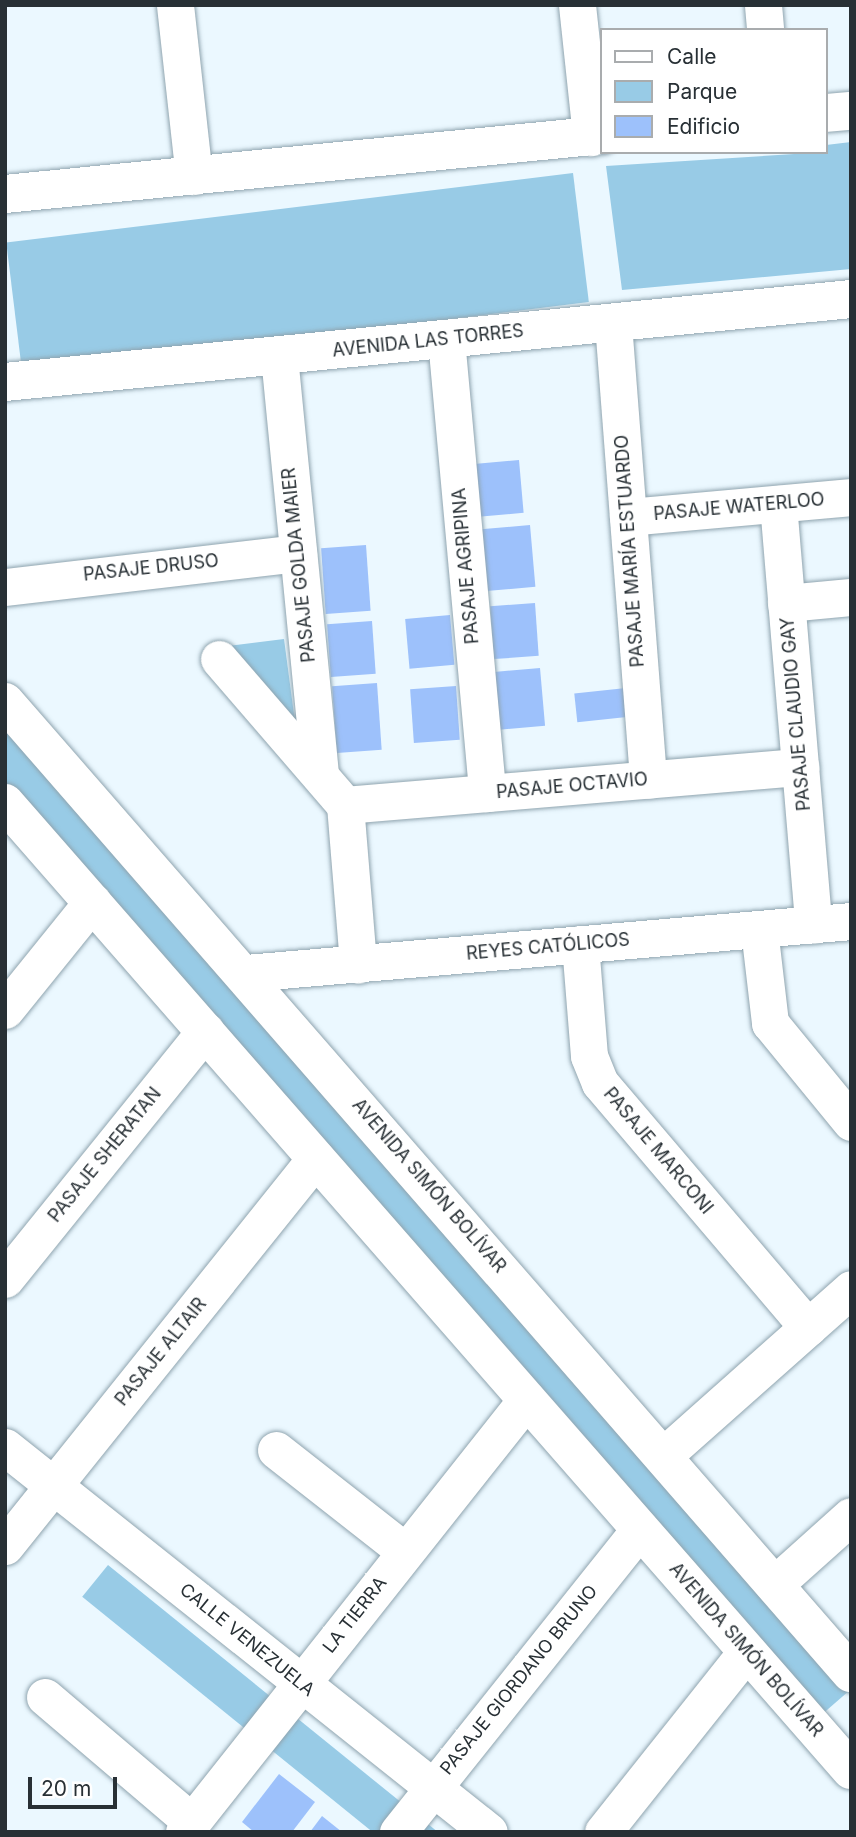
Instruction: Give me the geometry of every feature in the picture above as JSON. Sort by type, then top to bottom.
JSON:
[{"type":"main road","points":[[828,113],[851,111]]},
{"type":"main road","points":[[5,194],[596,136]]},
{"type":"main road","name":"AVENIDA LAS TORRES","points":[[5,382],[851,299]]},
{"type":"main road","name":"AVENIDA SIMÓN BOLÍVAR","points":[[5,702],[246,973],[851,1673]]},
{"type":"main road","name":"AVENIDA SIMÓN BOLÍVAR","points":[[5,803],[851,1770]]},
{"type":"street","points":[[175,5],[194,176]]},
{"type":"street","points":[[577,5],[596,136]]},
{"type":"street","points":[[763,5],[765,28]]},
{"type":"street","name":"PASAJE MARÍA ESTUARDO","points":[[613,323],[648,779]]},
{"type":"street","name":"PASAJE AGRIPINA","points":[[446,339],[487,793]]},
{"type":"street","name":"PASAJE GOLDA MAIER","points":[[279,356],[320,774]]},
{"type":"street","name":"PASAJE WATERLOO","points":[[628,517],[850,497]]},
{"type":"street","name":"PASAJE CLAUDIO GAY","points":[[778,504],[813,925]]},
{"type":"street","name":"PASAJE DRUSO","points":[[5,587],[298,553]]},
{"type":"street","points":[[786,603],[851,597]]},
{"type":"street","points":[[219,659],[345,805],[358,964]]},
{"type":"street","name":"PASAJE OCTAVIO","points":[[345,805],[800,767]]},
{"type":"street","points":[[5,1010],[92,902]]},
{"type":"street","name":"REYES CATÓLICOS","points":[[246,973],[851,921]]},
{"type":"street","points":[[759,929],[770,1023],[845,1107]]},
{"type":"street","name":"PASAJE MARCONI","points":[[580,944],[589,1056],[600,1083],[808,1327]]},
{"type":"street","name":"PASAJE SHERATAN","points":[[5,1279],[205,1031]]},
{"type":"street","name":"PASAJE ALTAIR","points":[[5,1546],[316,1158]]},
{"type":"street","points":[[663,1456],[851,1289]]},
{"type":"street","name":"LA TIERRA","points":[[188,1827],[527,1399]]},
{"type":"street","name":"CALLE VENEZUELA","points":[[5,1447],[489,1832]]},
{"type":"street","points":[[276,1450],[405,1551]]},
{"type":"street","points":[[774,1585],[851,1516]]},
{"type":"street","name":"PASAJE GIORDANO BRUNO","points":[[398,1832],[640,1529]]},
{"type":"street","points":[[603,1832],[747,1651]]},
{"type":"street","points":[[45,1698],[188,1827]]},
{"type":"green space","points":[[851,142],[851,269],[622,290],[606,166],[828,154],[828,145]]},
{"type":"green space","points":[[573,173],[589,302],[22,372],[6,243]]},
{"type":"green space","points":[[284,639],[301,767],[204,649]]},
{"type":"green space","points":[[5,718],[850,1690],[808,1727],[5,803]]},
{"type":"green space","points":[[108,1565],[438,1832],[373,1832],[82,1597]]},
{"type":"building","points":[[519,460],[524,513],[479,517],[474,464]]},
{"type":"building","points":[[530,525],[535,587],[487,591],[481,529]]},
{"type":"building","points":[[366,545],[371,611],[326,614],[321,548]]},
{"type":"building","points":[[535,603],[539,656],[494,659],[490,606]]},
{"type":"building","points":[[450,615],[454,665],[410,669],[405,619]]},
{"type":"building","points":[[372,621],[376,674],[331,677],[327,624]]},
{"type":"building","points":[[540,668],[545,726],[499,730],[494,672]]},
{"type":"building","points":[[377,683],[382,750],[337,753],[332,686]]},
{"type":"building","points":[[456,686],[460,740],[414,743],[410,689]]},
{"type":"building","points":[[626,688],[629,717],[577,722],[574,693]]},
{"type":"building","points":[[279,1774],[315,1802],[292,1832],[254,1832],[242,1822]]},
{"type":"building","points":[[322,1816],[342,1832],[310,1832]]}]
